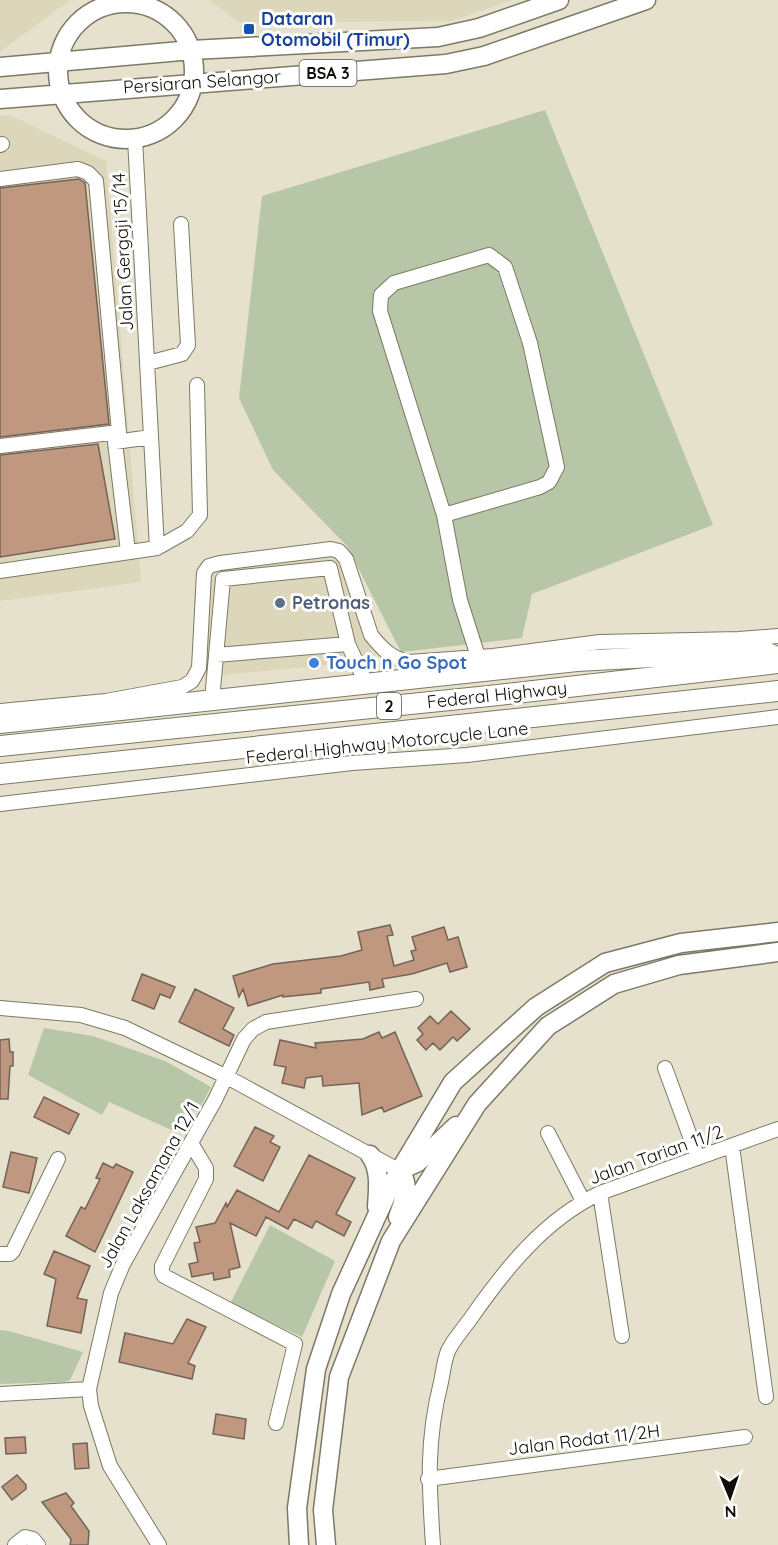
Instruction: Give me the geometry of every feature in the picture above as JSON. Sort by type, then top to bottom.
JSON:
[{"type":"highway","points":[[0,723],[366,683],[480,664],[764,651],[778,657]]},
{"type":"highway","name":"Federal Highway","points":[[0,746],[489,696],[778,663]]},
{"type":"highway","name":"Federal Highway","points":[[0,774],[778,691]]},
{"type":"main road","name":"Persiaran Selangor","points":[[0,67],[58,60],[192,50],[438,37],[479,28],[559,0]]},
{"type":"main road","name":"Persiaran Selangor","points":[[0,99],[446,64],[484,56],[646,0]]},
{"type":"main road","points":[[122,2],[144,6],[165,15],[181,30],[192,50],[195,66],[194,83],[187,104],[174,121],[156,133],[135,139],[112,138],[90,129],[72,113],[62,93],[58,77],[58,60],[66,39],[80,21],[99,9],[122,2]]},
{"type":"main road","points":[[384,1163],[411,1152],[453,1082],[536,1007],[605,963],[681,944],[778,932]]},
{"type":"main road","points":[[376,1218],[378,1184],[375,1162],[418,1162],[472,1112],[548,1026],[614,984],[679,965],[778,952]]},
{"type":"main road","points":[[391,1241],[472,1112]]},
{"type":"main road","points":[[299,1545],[297,1508],[316,1369],[341,1294],[376,1218],[384,1163]]},
{"type":"main road","points":[[326,1545],[323,1510],[339,1377],[391,1241],[406,1195],[406,1180],[384,1163]]},
{"type":"street","name":"Jalan Gergaji 15/14","points":[[135,139],[157,548]]},
{"type":"street","points":[[0,178],[78,170],[88,173],[96,181],[119,432],[0,446]]},
{"type":"street","points":[[148,363],[182,354],[188,345],[181,224]]},
{"type":"street","points":[[444,515],[540,486],[549,482],[557,467],[530,343],[505,267],[489,255],[394,283],[381,295],[380,311],[444,515],[460,600],[480,664]]},
{"type":"street","points":[[0,571],[157,548],[187,531],[200,515],[197,385]]},
{"type":"street","points":[[128,552],[115,442],[152,437]]},
{"type":"street","points":[[0,711],[106,701],[182,687],[192,681],[199,668],[204,573],[209,566],[331,549],[339,551],[346,559],[371,635],[397,660],[480,664],[600,642],[778,636]]},
{"type":"street","points":[[251,560],[253,576]]},
{"type":"street","points":[[212,700],[223,579],[330,568],[348,644],[366,683]]},
{"type":"street","points":[[216,655],[348,644]]},
{"type":"street","name":"Federal Highway Motorcycle Lane","points":[[0,804],[352,763],[467,755],[778,717]]},
{"type":"street","name":"Jalan Laksamana 12/1","points":[[159,1545],[110,1466],[89,1389],[111,1293],[123,1264],[227,1077],[244,1039],[253,1029],[266,1022],[416,999]]},
{"type":"street","points":[[0,1008],[81,1015],[125,1028],[227,1077],[384,1163]]},
{"type":"street","points":[[665,1068],[698,1158]]},
{"type":"street","name":"Jalan Tarian 11/2","points":[[433,1545],[428,1479],[430,1441],[448,1351],[494,1286],[522,1252],[554,1221],[600,1193],[778,1129]]},
{"type":"street","points":[[548,1133],[583,1202]]},
{"type":"street","points":[[191,1143],[206,1168],[206,1179],[162,1266],[162,1272],[164,1276],[193,1292],[294,1344],[276,1423]]},
{"type":"street","points":[[732,1146],[766,1397]]},
{"type":"street","points":[[0,1254],[10,1254],[13,1251],[58,1159]]},
{"type":"street","points":[[600,1193],[622,1336]]},
{"type":"street","points":[[0,1394],[89,1389]]},
{"type":"street","name":"Jalan Rodat 11/2H","points":[[428,1479],[745,1437]]},
{"type":"street","points":[[15,1545],[25,1537],[33,1539],[38,1545]]},
{"type":"shaded area","points":[[0,0],[70,0],[0,52]]},
{"type":"shaded area","points":[[209,0],[512,0],[452,21],[239,23]]},
{"type":"shaded area","points":[[10,115],[106,161],[141,582],[0,601],[0,116]]},
{"type":"shaded area","points":[[318,556],[336,557],[342,565],[365,635],[376,660],[203,677],[212,577],[219,569]]},
{"type":"green space","points":[[545,110],[713,525],[532,594],[522,638],[401,652],[347,546],[273,470],[239,398],[262,196]]},
{"type":"green space","points":[[44,1028],[93,1036],[165,1061],[211,1087],[198,1112],[188,1109],[176,1132],[109,1102],[102,1115],[28,1075]]},
{"type":"green space","points":[[270,1225],[335,1261],[302,1337],[230,1304]]},
{"type":"green space","points":[[0,1330],[83,1352],[70,1380],[0,1384]]},
{"type":"building","points":[[79,179],[85,183],[109,424],[0,437],[0,188]]},
{"type":"building","points":[[98,444],[115,539],[0,557],[0,455]]},
{"type":"building","points":[[390,925],[393,935],[387,936],[394,966],[414,960],[411,951],[416,950],[412,937],[444,927],[448,940],[458,937],[467,967],[450,972],[447,963],[412,974],[382,979],[384,987],[370,990],[369,982],[321,989],[321,993],[283,997],[283,995],[248,1006],[243,989],[239,997],[233,976],[273,964],[341,956],[362,950],[358,932]]},
{"type":"building","points":[[142,974],[175,987],[170,998],[160,994],[154,1009],[132,1000]]},
{"type":"building","points":[[195,989],[234,1008],[223,1029],[234,1035],[229,1046],[179,1022]]},
{"type":"building","points":[[451,1011],[470,1029],[457,1041],[453,1037],[440,1050],[433,1043],[426,1050],[417,1040],[423,1034],[418,1028],[430,1016],[438,1024]]},
{"type":"building","points":[[379,1032],[382,1038],[395,1032],[422,1096],[384,1112],[382,1107],[362,1115],[359,1083],[323,1086],[322,1076],[306,1078],[304,1088],[282,1083],[286,1067],[274,1065],[280,1040],[316,1048],[315,1043],[363,1039]]},
{"type":"building","points":[[9,1039],[10,1052],[13,1052],[13,1066],[10,1066],[8,1099],[0,1099],[0,1040]]},
{"type":"building","points":[[44,1097],[79,1114],[69,1134],[34,1117]]},
{"type":"building","points":[[255,1127],[274,1136],[270,1142],[280,1147],[263,1181],[234,1166]]},
{"type":"building","points":[[11,1152],[37,1158],[29,1193],[3,1187]]},
{"type":"building","points":[[309,1155],[355,1178],[336,1214],[351,1222],[344,1236],[316,1221],[312,1228],[294,1219],[288,1229],[266,1217],[256,1236],[230,1223],[240,1267],[229,1270],[230,1277],[214,1280],[213,1273],[192,1277],[189,1264],[198,1262],[194,1243],[200,1242],[196,1227],[215,1223],[226,1203],[227,1207],[237,1190],[279,1212]]},
{"type":"building","points":[[103,1163],[113,1168],[116,1164],[133,1172],[95,1252],[66,1236],[81,1207],[85,1209],[100,1179],[96,1178]]},
{"type":"building","points":[[54,1251],[90,1266],[77,1298],[87,1300],[81,1333],[47,1326],[56,1279],[44,1274]]},
{"type":"building","points":[[187,1319],[206,1327],[188,1363],[195,1366],[192,1379],[119,1362],[125,1333],[173,1344]]},
{"type":"building","points":[[216,1414],[246,1419],[244,1439],[213,1434]]},
{"type":"building","points":[[25,1437],[26,1453],[6,1454],[5,1438]]},
{"type":"building","points":[[87,1443],[89,1468],[75,1469],[73,1444]]},
{"type":"building","points":[[17,1475],[26,1485],[26,1489],[12,1500],[2,1487]]},
{"type":"building","points":[[66,1493],[74,1503],[71,1506],[89,1531],[88,1545],[70,1545],[71,1539],[42,1502]]},
{"type":"place","name":"Dataran Otomobil (Timur)","points":[[249,29]]},
{"type":"place","name":"Petronas","points":[[280,603]]},
{"type":"place","name":"Touch n Go Spot","points":[[314,663]]}]
